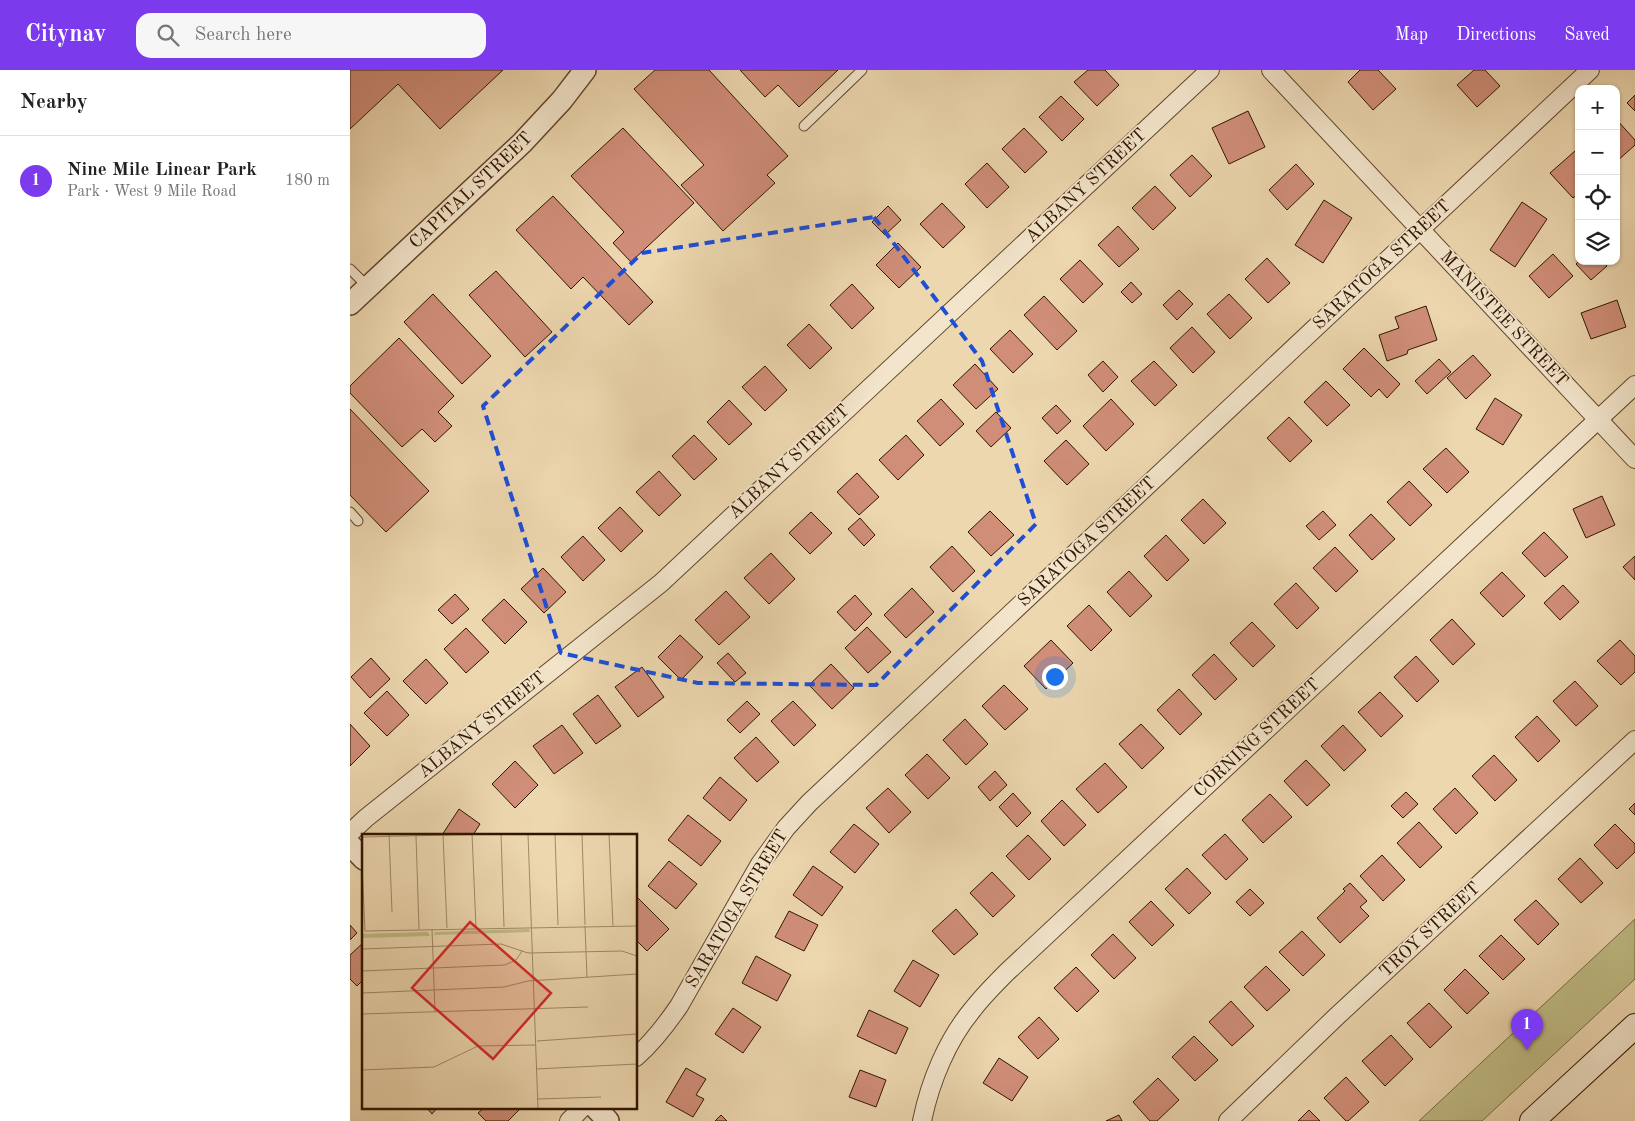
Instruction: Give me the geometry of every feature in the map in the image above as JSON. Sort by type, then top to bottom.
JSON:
[{"type":"main road","points":[[1537,1119],[1635,1026]]},
{"type":"street","name":"CAPITAL STREET","points":[[350,304],[522,143],[562,100],[585,70]]},
{"type":"street","name":"ALBANY STREET","points":[[350,833],[660,583],[1210,70]]},
{"type":"street","name":"MANISTEE STREET","points":[[1271,70],[1635,459]]},
{"type":"street","name":"SARATOGA STREET","points":[[638,1055],[649,1045],[679,1006],[760,864],[786,828],[809,803],[1590,70]]},
{"type":"street","name":"CORNING STREET","points":[[922,1121],[932,1085],[956,1034],[972,1010],[1006,972],[1635,385]]},
{"type":"street","name":"TROY STREET","points":[[1228,1121],[1336,1017],[1635,740]]},
{"type":"street","points":[[350,845],[362,857]]},
{"type":"street","points":[[569,1121],[582,1108]]},
{"type":"street","points":[[596,1108],[608,1121]]},
{"type":"lane","points":[[804,126],[862,70]]},
{"type":"lane","points":[[350,269],[368,287]]},
{"type":"lane","points":[[350,512],[358,521]]},
{"type":"highlighted area","points":[[874,217],[982,361],[1036,524],[876,685],[698,683],[561,653],[483,406],[642,253]]},
{"type":"shaded area","points":[[1635,919],[1635,979],[1482,1121],[1419,1121]]},
{"type":"building","points":[[350,70],[503,70],[440,129],[398,84],[350,129]]},
{"type":"building","points":[[655,70],[709,70],[788,156],[767,175],[775,183],[723,231],[681,185],[704,165],[634,89]]},
{"type":"building","points":[[740,70],[838,70],[799,107],[778,85],[765,97]]},
{"type":"building","points":[[1088,70],[1105,70],[1119,85],[1097,106],[1074,82]]},
{"type":"building","points":[[1360,70],[1378,70],[1396,89],[1373,110],[1348,82]]},
{"type":"building","points":[[1474,70],[1485,70],[1500,86],[1477,107],[1457,85]]},
{"type":"building","points":[[1635,95],[1635,111],[1627,103]]},
{"type":"building","points":[[1061,96],[1084,119],[1062,141],[1039,117]]},
{"type":"building","points":[[1248,111],[1265,147],[1229,164],[1212,128]]},
{"type":"building","points":[[1620,123],[1635,140],[1635,145],[1620,158]]},
{"type":"building","points":[[623,128],[694,203],[631,262],[613,243],[624,232],[571,176]]},
{"type":"building","points":[[1024,128],[1047,152],[1025,173],[1002,149]]},
{"type":"building","points":[[1575,151],[1575,196],[1573,198],[1550,173]]},
{"type":"building","points":[[1192,155],[1212,176],[1190,197],[1170,175]]},
{"type":"building","points":[[987,163],[1009,187],[987,208],[965,184]]},
{"type":"building","points":[[1296,164],[1314,184],[1287,210],[1269,190]]},
{"type":"building","points":[[1155,186],[1176,208],[1153,230],[1132,208]]},
{"type":"building","points":[[553,196],[653,302],[629,325],[583,277],[571,289],[516,230]]},
{"type":"building","points":[[1324,200],[1352,218],[1323,263],[1295,245]]},
{"type":"building","points":[[1522,202],[1547,219],[1515,267],[1490,250]]},
{"type":"building","points":[[942,203],[965,227],[943,248],[920,224]]},
{"type":"building","points":[[888,206],[901,220],[885,235],[872,222]]},
{"type":"building","points":[[1118,226],[1139,249],[1119,267],[1098,245]]},
{"type":"building","points":[[898,243],[921,267],[899,288],[876,265]]},
{"type":"building","points":[[1553,254],[1573,276],[1549,298],[1529,276]]},
{"type":"building","points":[[1267,258],[1290,283],[1268,303],[1245,279]]},
{"type":"building","points":[[1080,260],[1103,284],[1083,303],[1060,279]]},
{"type":"building","points":[[1577,265],[1607,266],[1591,280]]},
{"type":"building","points":[[496,271],[552,332],[525,357],[469,295]]},
{"type":"building","points":[[1131,282],[1142,294],[1132,303],[1121,292]]},
{"type":"building","points":[[852,284],[874,308],[852,329],[830,305]]},
{"type":"building","points":[[1179,290],[1193,304],[1177,320],[1163,305]]},
{"type":"building","points":[[433,294],[491,356],[462,384],[404,322]]},
{"type":"building","points":[[1229,294],[1252,318],[1230,339],[1207,314]]},
{"type":"building","points":[[1044,296],[1077,331],[1057,350],[1024,315]]},
{"type":"building","points":[[1617,300],[1626,327],[1591,339],[1581,313]]},
{"type":"building","points":[[1426,306],[1437,340],[1408,350],[1407,354],[1387,361],[1379,335],[1399,328],[1395,317]]},
{"type":"building","points":[[809,324],[832,348],[810,369],[787,345]]},
{"type":"building","points":[[1192,327],[1215,352],[1193,373],[1170,348]]},
{"type":"building","points":[[1010,330],[1033,354],[1013,373],[990,349]]},
{"type":"building","points":[[399,338],[454,396],[438,412],[452,426],[435,442],[422,429],[402,447],[350,393],[350,386]]},
{"type":"building","points":[[1364,348],[1400,384],[1387,398],[1379,389],[1371,397],[1343,369]]},
{"type":"building","points":[[1473,355],[1491,375],[1466,399],[1447,378]]},
{"type":"building","points":[[1439,359],[1451,372],[1427,394],[1415,381]]},
{"type":"building","points":[[1103,361],[1118,377],[1103,392],[1088,375]]},
{"type":"building","points":[[1154,361],[1177,385],[1155,406],[1131,381]]},
{"type":"building","points":[[975,364],[998,389],[976,409],[953,385]]},
{"type":"building","points":[[765,366],[787,390],[765,411],[742,387]]},
{"type":"building","points":[[1326,381],[1350,405],[1327,426],[1304,402]]},
{"type":"building","points":[[1495,398],[1522,415],[1503,445],[1476,429]]},
{"type":"building","points":[[941,399],[964,424],[940,446],[917,421]]},
{"type":"building","points":[[1111,399],[1134,424],[1106,451],[1083,426]]},
{"type":"building","points":[[729,400],[752,424],[729,445],[707,422]]},
{"type":"building","points":[[1056,405],[1071,421],[1057,434],[1042,418]]},
{"type":"building","points":[[350,409],[429,491],[386,532],[350,495]]},
{"type":"building","points":[[996,412],[1011,428],[991,447],[976,431]]},
{"type":"building","points":[[1289,417],[1312,441],[1290,462],[1267,438]]},
{"type":"building","points":[[694,435],[717,459],[694,480],[672,456]]},
{"type":"building","points":[[906,435],[924,455],[898,480],[879,460]]},
{"type":"building","points":[[1066,440],[1089,464],[1067,485],[1044,461]]},
{"type":"building","points":[[1446,448],[1469,472],[1447,493],[1423,469]]},
{"type":"building","points":[[659,471],[681,495],[659,516],[636,492]]},
{"type":"building","points":[[857,473],[879,497],[859,515],[837,492]]},
{"type":"building","points":[[1409,481],[1432,505],[1410,526],[1387,502]]},
{"type":"building","points":[[1602,496],[1615,525],[1586,538],[1573,509]]},
{"type":"building","points":[[1203,499],[1226,523],[1204,544],[1181,520]]},
{"type":"building","points":[[620,507],[643,531],[621,552],[598,528]]},
{"type":"building","points":[[990,511],[1014,535],[991,556],[968,532]]},
{"type":"building","points":[[1323,511],[1336,525],[1319,540],[1306,526]]},
{"type":"building","points":[[811,512],[832,533],[810,554],[789,533]]},
{"type":"building","points":[[1371,514],[1395,539],[1372,560],[1349,535]]},
{"type":"building","points":[[860,518],[875,535],[864,546],[848,529]]},
{"type":"building","points":[[1544,532],[1568,557],[1545,577],[1522,553]]},
{"type":"building","points":[[1166,535],[1189,560],[1167,581],[1144,556]]},
{"type":"building","points":[[583,536],[605,560],[583,581],[561,557]]},
{"type":"building","points":[[952,546],[975,571],[953,592],[930,567]]},
{"type":"building","points":[[1335,547],[1358,571],[1336,592],[1313,568]]},
{"type":"building","points":[[771,553],[795,579],[769,604],[744,578]]},
{"type":"building","points":[[1635,556],[1635,580],[1623,567]]},
{"type":"building","points":[[543,568],[566,592],[544,613],[521,589]]},
{"type":"building","points":[[1129,571],[1152,596],[1130,617],[1107,592]]},
{"type":"building","points":[[1502,572],[1525,596],[1503,617],[1480,593]]},
{"type":"building","points":[[1296,583],[1319,608],[1297,629],[1274,604]]},
{"type":"building","points":[[1563,585],[1579,602],[1560,620],[1544,603]]},
{"type":"building","points":[[912,588],[934,612],[906,638],[884,615]]},
{"type":"building","points":[[726,591],[750,617],[719,645],[695,620]]},
{"type":"building","points":[[455,594],[469,609],[452,624],[438,610]]},
{"type":"building","points":[[855,595],[872,614],[855,631],[837,612]]},
{"type":"building","points":[[504,599],[527,622],[505,644],[482,620]]},
{"type":"building","points":[[1089,605],[1112,630],[1091,651],[1067,626]]},
{"type":"building","points":[[1452,619],[1475,644],[1453,665],[1430,640]]},
{"type":"building","points":[[1252,622],[1275,646],[1253,667],[1230,643]]},
{"type":"building","points":[[867,627],[891,652],[868,673],[845,648]]},
{"type":"building","points":[[466,628],[489,652],[466,673],[444,649]]},
{"type":"building","points":[[680,635],[703,657],[681,680],[658,657]]},
{"type":"building","points":[[1051,640],[1073,663],[1046,689],[1024,666]]},
{"type":"building","points":[[1620,640],[1635,656],[1635,672],[1621,685],[1597,661]]},
{"type":"building","points":[[728,653],[746,673],[735,682],[717,663]]},
{"type":"building","points":[[1214,654],[1237,679],[1215,700],[1192,675]]},
{"type":"building","points":[[1416,656],[1439,681],[1417,702],[1394,677]]},
{"type":"building","points":[[371,658],[390,679],[370,698],[351,677]]},
{"type":"building","points":[[426,659],[448,683],[426,704],[403,681]]},
{"type":"building","points":[[831,664],[854,688],[832,709],[809,685]]},
{"type":"building","points":[[642,667],[664,697],[638,717],[615,687]]},
{"type":"building","points":[[1575,681],[1598,706],[1576,726],[1553,701]]},
{"type":"building","points":[[1004,685],[1028,709],[1005,730],[982,706]]},
{"type":"building","points":[[1179,689],[1202,714],[1180,735],[1157,710]]},
{"type":"building","points":[[387,691],[409,715],[387,736],[364,713]]},
{"type":"building","points":[[1380,692],[1403,716],[1381,737],[1358,712]]},
{"type":"building","points":[[598,695],[621,726],[596,744],[573,714]]},
{"type":"building","points":[[747,701],[760,714],[740,733],[727,720]]},
{"type":"building","points":[[793,701],[816,725],[794,746],[771,721]]},
{"type":"building","points":[[1537,716],[1560,741],[1538,762],[1515,737]]},
{"type":"building","points":[[965,719],[988,744],[966,765],[943,740]]},
{"type":"building","points":[[350,724],[370,746],[350,766]]},
{"type":"building","points":[[1141,724],[1164,748],[1142,769],[1119,744]]},
{"type":"building","points":[[562,725],[583,753],[554,774],[533,746]]},
{"type":"building","points":[[1343,725],[1366,750],[1344,771],[1321,746]]},
{"type":"building","points":[[756,737],[779,762],[757,782],[734,758]]},
{"type":"building","points":[[927,754],[950,778],[928,799],[905,775]]},
{"type":"building","points":[[1494,755],[1517,780],[1495,801],[1472,776]]},
{"type":"building","points":[[1306,760],[1330,785],[1307,806],[1284,781]]},
{"type":"building","points":[[515,761],[538,785],[515,808],[492,784]]},
{"type":"building","points":[[1105,763],[1127,787],[1098,813],[1076,789]]},
{"type":"building","points":[[995,771],[1007,785],[990,801],[978,787]]},
{"type":"building","points":[[720,777],[747,800],[730,821],[703,798]]},
{"type":"building","points":[[888,788],[911,812],[889,833],[866,808]]},
{"type":"building","points":[[1455,788],[1478,813],[1456,834],[1433,809]]},
{"type":"building","points":[[1406,792],[1418,804],[1403,818],[1391,806]]},
{"type":"building","points":[[1013,793],[1031,813],[1017,827],[999,807]]},
{"type":"building","points":[[1270,794],[1292,817],[1263,843],[1242,820]]},
{"type":"building","points":[[1062,800],[1086,825],[1064,846],[1041,821]]},
{"type":"building","points":[[1635,803],[1635,815],[1629,809]]},
{"type":"building","points":[[459,809],[480,824],[474,834],[443,834]]},
{"type":"building","points":[[688,815],[721,841],[701,866],[668,840]]},
{"type":"building","points":[[1419,822],[1442,847],[1420,868],[1397,843]]},
{"type":"building","points":[[854,824],[879,844],[855,873],[830,852]]},
{"type":"building","points":[[1615,824],[1635,844],[1635,852],[1617,869],[1594,845]]},
{"type":"building","points":[[1225,834],[1248,859],[1226,880],[1202,855]]},
{"type":"building","points":[[1028,835],[1051,859],[1029,880],[1006,856]]},
{"type":"building","points":[[1382,855],[1405,880],[1383,901],[1360,876]]},
{"type":"building","points":[[1580,858],[1603,883],[1581,903],[1558,879]]},
{"type":"building","points":[[669,861],[697,884],[676,909],[648,886]]},
{"type":"building","points":[[813,866],[843,887],[822,916],[793,895]]},
{"type":"building","points":[[1187,868],[1211,893],[1189,914],[1165,889]]},
{"type":"building","points":[[992,872],[1015,896],[993,917],[970,893]]},
{"type":"building","points":[[1350,883],[1367,901],[1360,907],[1369,916],[1340,943],[1317,918],[1345,891],[1343,889]]},
{"type":"building","points":[[1250,889],[1264,903],[1250,916],[1236,902]]},
{"type":"building","points":[[638,898],[669,929],[647,951],[638,942]]},
{"type":"building","points":[[1536,900],[1559,924],[1538,945],[1514,920]]},
{"type":"building","points":[[1151,901],[1174,925],[1152,946],[1129,922]]},
{"type":"building","points":[[956,909],[978,934],[954,955],[932,931]]},
{"type":"building","points":[[789,911],[818,925],[804,951],[775,937]]},
{"type":"building","points":[[350,925],[357,933],[350,940]]},
{"type":"building","points":[[1302,931],[1325,955],[1303,976],[1279,952]]},
{"type":"building","points":[[1113,934],[1136,958],[1114,979],[1091,955]]},
{"type":"building","points":[[1501,935],[1525,959],[1503,980],[1479,956]]},
{"type":"building","points":[[362,944],[362,981],[357,986],[350,979],[350,955]]},
{"type":"building","points":[[756,956],[791,975],[777,1001],[742,983]]},
{"type":"building","points":[[913,960],[939,975],[920,1007],[894,991]]},
{"type":"building","points":[[1266,966],[1290,990],[1267,1011],[1244,987]]},
{"type":"building","points":[[1076,967],[1099,991],[1077,1012],[1054,988]]},
{"type":"building","points":[[1465,969],[1489,993],[1467,1014],[1444,990]]},
{"type":"building","points":[[1231,1001],[1254,1026],[1232,1046],[1209,1022]]},
{"type":"building","points":[[1429,1003],[1452,1027],[1430,1048],[1407,1023]]},
{"type":"building","points":[[733,1008],[761,1027],[743,1053],[715,1034]]},
{"type":"building","points":[[869,1010],[908,1028],[896,1054],[857,1036]]},
{"type":"building","points":[[1039,1017],[1059,1039],[1038,1059],[1018,1037]]},
{"type":"building","points":[[1391,1035],[1413,1059],[1385,1086],[1362,1061]]},
{"type":"building","points":[[1194,1036],[1218,1060],[1195,1081],[1172,1057]]},
{"type":"building","points":[[999,1058],[1028,1077],[1012,1101],[983,1083]]},
{"type":"building","points":[[686,1068],[706,1079],[696,1095],[704,1099],[693,1117],[666,1102]]},
{"type":"building","points":[[860,1070],[886,1080],[876,1107],[849,1097]]},
{"type":"building","points":[[1346,1077],[1369,1102],[1348,1121],[1324,1098]]},
{"type":"building","points":[[1158,1078],[1179,1100],[1157,1121],[1150,1121],[1133,1102]]},
{"type":"building","points":[[427,1108],[437,1108],[432,1114]]},
{"type":"building","points":[[484,1108],[521,1108],[508,1121],[486,1121],[478,1113]]},
{"type":"building","points":[[1309,1110],[1320,1121],[1298,1121]]},
{"type":"building","points":[[721,1115],[727,1121],[715,1121]]},
{"type":"building","points":[[1119,1115],[1122,1121],[1106,1121]]},
{"type":"place","name":"Nine Mile Linear Park","points":[[1527,1050]]}]
